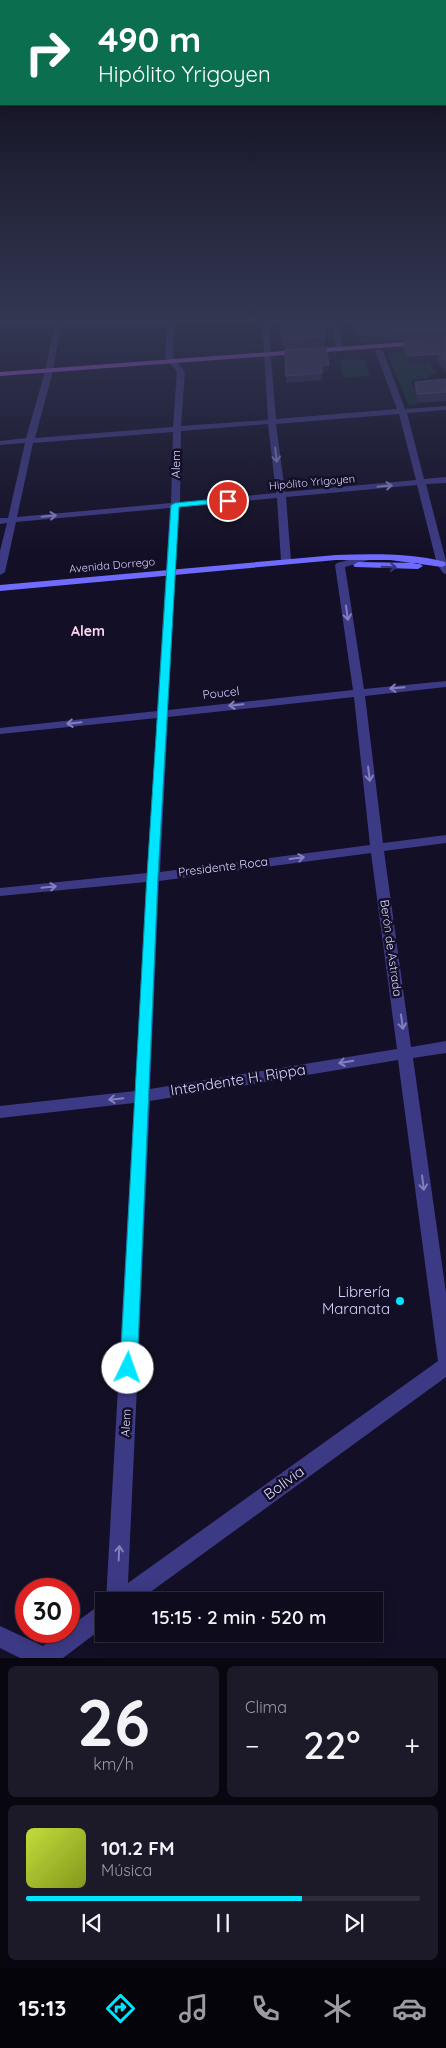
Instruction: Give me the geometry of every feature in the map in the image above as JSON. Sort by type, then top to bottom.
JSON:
[{"type":"main road","name":"Avenida Dorrego","points":[[0,588],[286,562],[366,558],[416,559],[445,566]]},
{"type":"main road","name":"Avenida Dorrego","points":[[286,562],[398,567],[445,566]]},
{"type":"street","points":[[0,572],[41,397]]},
{"type":"street","name":"Alem","points":[[117,1592],[152,876],[175,505],[179,397]]},
{"type":"street","points":[[270,397],[286,562]]},
{"type":"street","points":[[396,397],[445,566]]},
{"type":"street","points":[[0,443],[446,408]]},
{"type":"street","name":"Hipólito Yrigoyen","points":[[0,521],[446,480]]},
{"type":"street","points":[[340,564],[366,558]]},
{"type":"street","name":"Berón de Astrada","points":[[340,564],[359,692],[377,848],[446,1358]]},
{"type":"street","name":"Poucel","points":[[0,731],[446,684]]},
{"type":"street","name":"Presidente Roca","points":[[0,892],[152,876],[446,839]]},
{"type":"street","name":"Intendente H. Rippa","points":[[0,1112],[142,1096],[446,1046]]},
{"type":"street","name":"Bolivia","points":[[133,1592],[446,1366]]},
{"type":"street","points":[[0,1637],[44,1658],[95,1621]]},
{"type":"green space","points":[[405,397],[416,397],[418,405],[409,406]]},
{"type":"place","name":"Librería Maranata","points":[[400,1301]]},
{"type":"district","name":"Alem","points":[[88,631]]},
{"type":"route","points":[[128,1368],[152,876],[175,505],[228,501]]}]
